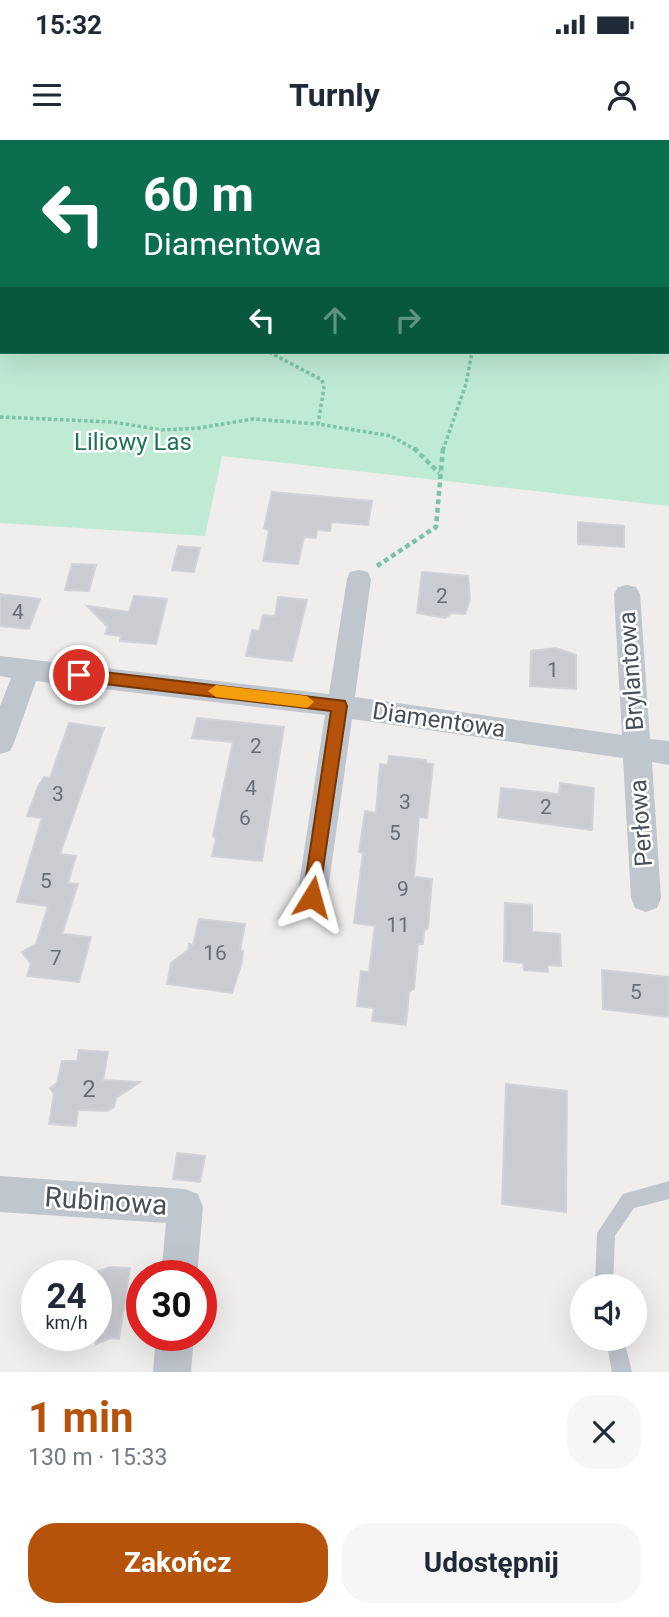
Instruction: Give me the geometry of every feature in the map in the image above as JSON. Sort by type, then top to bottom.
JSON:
[{"type":"street","points":[[312,897],[359,579]]},
{"type":"street","name":"Brylantowa","points":[[627,594],[636,748]]},
{"type":"street","points":[[0,743],[13,668]]},
{"type":"street","name":"Diamentowa","points":[[13,668],[339,706],[669,753]]},
{"type":"street","name":"Perłowa","points":[[636,748],[646,898]]},
{"type":"street","name":"Rubinowa","points":[[0,1194],[184,1207],[180,1260]]},
{"type":"street","points":[[172,1372],[174,1351]]},
{"type":"lane","points":[[604,1274],[606,1233],[629,1200],[669,1190]]},
{"type":"lane","points":[[618,1351],[622,1372]]},
{"type":"path","points":[[273,354],[322,380],[324,388],[318,425]]},
{"type":"path","points":[[359,579],[436,527],[439,473],[446,436],[471,370],[471,354]]},
{"type":"path","points":[[0,417],[113,422],[162,430],[200,429],[253,419],[318,425],[385,434],[402,440],[439,473]]},
{"type":"green space","name":"Liliowy Las","points":[[0,354],[669,354],[669,506],[222,456],[205,536],[0,523]]},
{"type":"building","points":[[272,492],[372,501],[368,525],[331,522],[330,531],[317,530],[316,538],[304,537],[298,564],[263,561],[269,531],[264,528]]},
{"type":"building","points":[[578,522],[624,526],[624,547],[578,544]]},
{"type":"building","points":[[178,546],[200,548],[194,572],[172,570]]},
{"type":"building","points":[[72,564],[96,565],[89,591],[65,590]]},
{"type":"building","points":[[422,572],[468,576],[470,599],[465,614],[452,613],[445,618],[417,613]]},
{"type":"building","points":[[0,594],[40,599],[29,629],[0,626]]},
{"type":"building","points":[[134,596],[167,599],[156,644],[120,641],[121,636],[105,634],[108,627],[87,606],[129,612]]},
{"type":"building","points":[[278,597],[307,600],[292,661],[246,656],[252,630],[259,631],[263,615],[275,616]]},
{"type":"building","points":[[556,648],[576,655],[576,689],[530,686],[531,651]]},
{"type":"building","points":[[197,718],[284,727],[262,861],[212,856],[216,839],[213,836],[233,742],[192,738]]},
{"type":"building","points":[[69,723],[104,728],[60,854],[76,856],[68,883],[78,884],[62,934],[91,937],[79,982],[27,976],[31,964],[22,952],[36,944],[48,906],[17,902],[42,818],[27,816],[44,777],[50,778]]},
{"type":"building","points":[[389,756],[426,760],[426,763],[433,764],[427,818],[419,817],[414,877],[432,879],[428,928],[424,931],[423,944],[418,944],[414,989],[409,992],[406,1025],[372,1021],[374,1008],[357,1006],[361,971],[369,972],[375,926],[354,923],[363,853],[359,852],[365,811],[376,813],[380,764],[388,765]]},
{"type":"building","points":[[560,783],[594,788],[592,830],[498,817],[501,788],[559,794]]},
{"type":"building","points":[[505,903],[532,905],[532,932],[560,934],[561,966],[547,965],[548,972],[524,970],[523,963],[504,961]]},
{"type":"building","points":[[199,919],[245,924],[240,950],[243,951],[242,962],[232,993],[167,984],[171,963],[188,950],[189,944],[193,945]]},
{"type":"building","points":[[602,970],[669,977],[669,1017],[603,1009]]},
{"type":"building","points":[[79,1050],[108,1052],[103,1080],[140,1082],[116,1098],[114,1107],[107,1111],[78,1110],[76,1126],[49,1124],[54,1094],[50,1088],[57,1083],[62,1061],[77,1061]]},
{"type":"building","points":[[506,1084],[567,1091],[566,1212],[502,1204]]},
{"type":"building","points":[[177,1153],[205,1156],[200,1182],[173,1179]]},
{"type":"building","points":[[112,1267],[126,1268],[126,1294],[119,1339],[112,1338]]},
{"type":"slow traffic","points":[[216,691],[307,702]]},
{"type":"route","points":[[79,675],[339,706],[312,897]]}]
